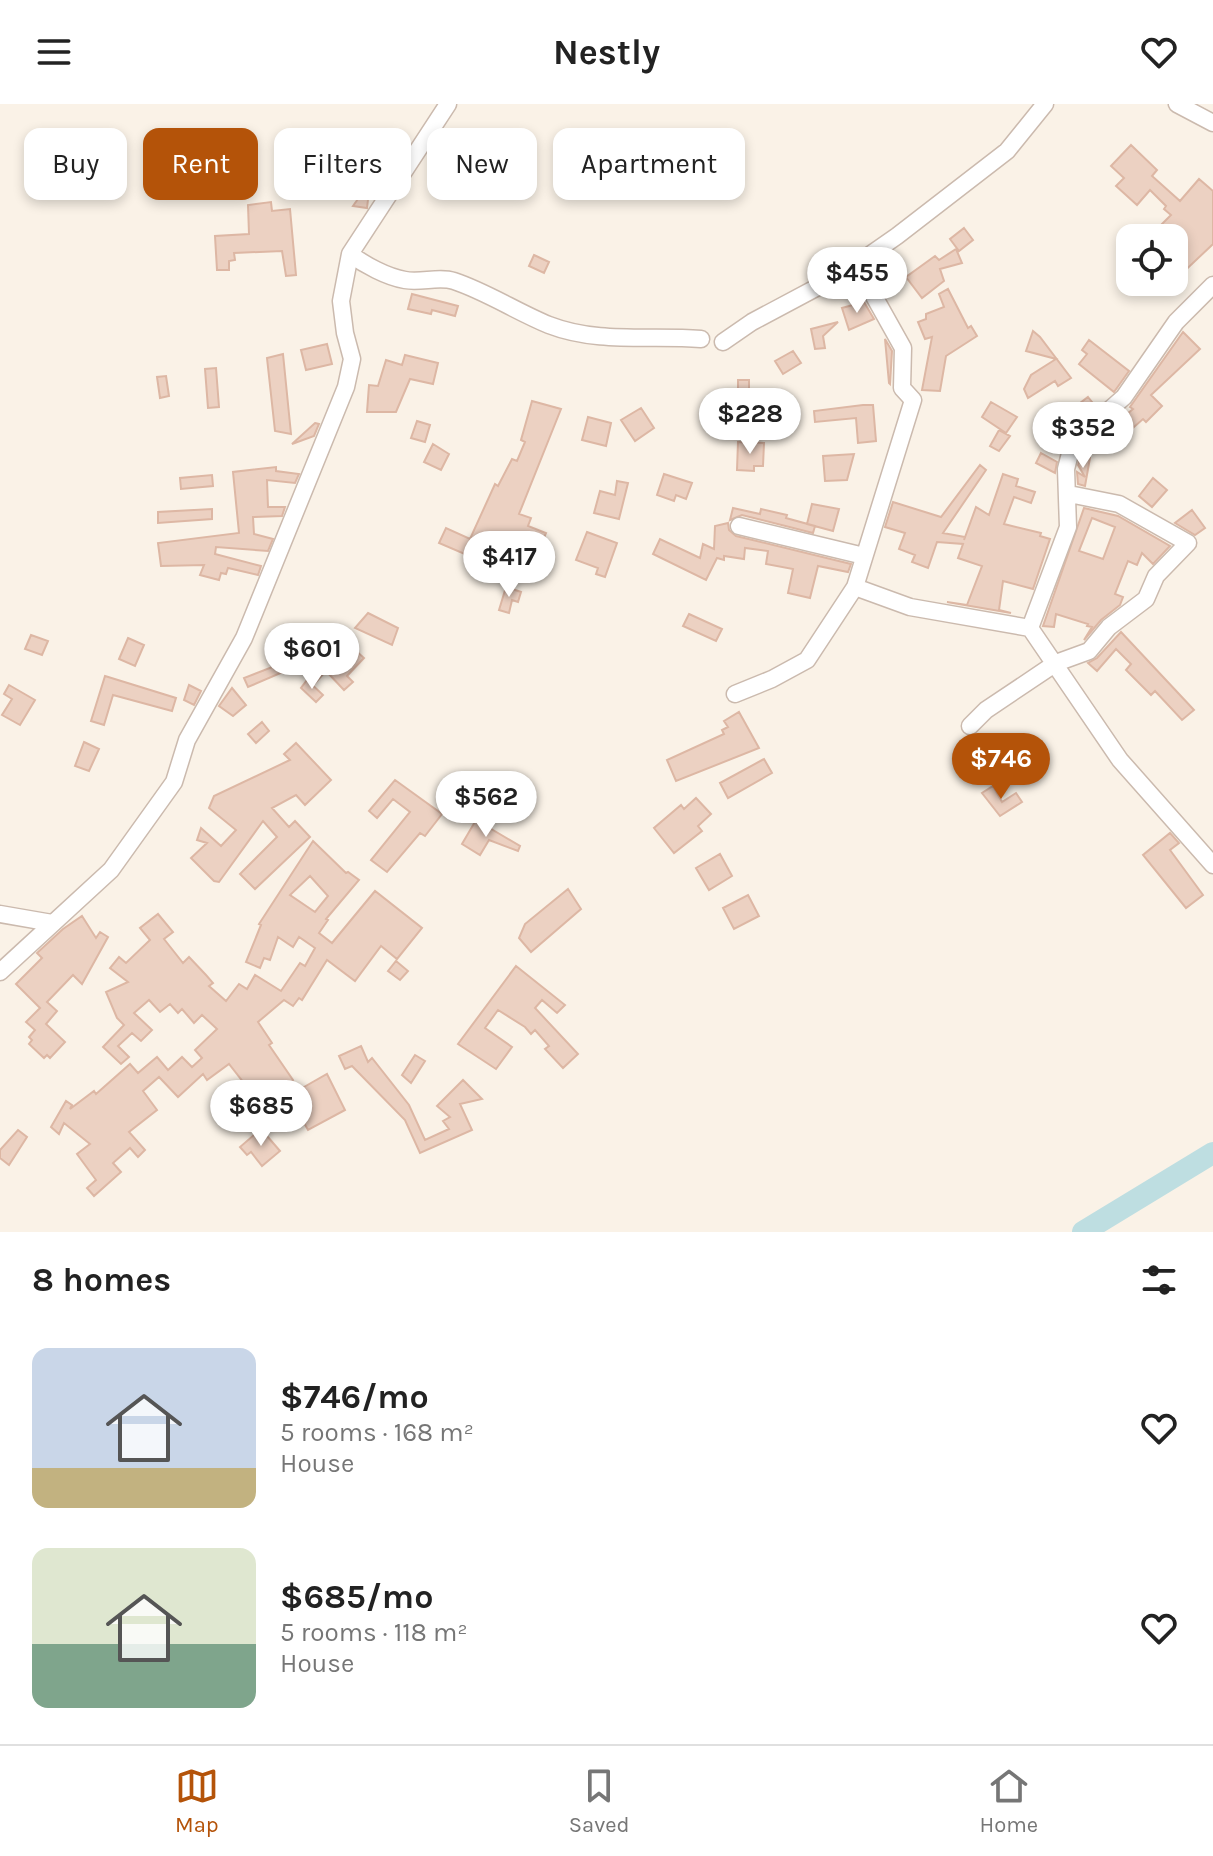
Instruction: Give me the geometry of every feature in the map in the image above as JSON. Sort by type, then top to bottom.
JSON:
[{"type":"street","points":[[0,972],[111,870],[174,782],[187,740],[244,638],[346,387],[352,359],[341,301],[350,254],[448,104]]},
{"type":"street","points":[[723,342],[752,322],[856,264],[909,227],[1007,151],[1045,104]]},
{"type":"street","points":[[1177,104],[1213,123]]},
{"type":"street","points":[[350,254],[363,264],[405,280],[451,280],[550,325],[585,334],[622,339],[701,339]]},
{"type":"street","points":[[735,694],[807,660],[855,587],[913,400],[902,388],[903,348],[856,264]]},
{"type":"street","points":[[1030,628],[1068,527],[1066,469],[1073,442],[1124,397],[1176,322],[1213,285]]},
{"type":"street","points":[[970,726],[986,710],[1056,663],[1089,651],[1109,627],[1146,599],[1156,576],[1188,543],[1119,504],[1069,494]]},
{"type":"street","points":[[739,526],[864,556]]},
{"type":"street","points":[[855,587],[910,607],[1030,628],[1120,760],[1213,865]]},
{"type":"street","points":[[0,914],[52,923]]},
{"type":"building","points":[[1131,145],[1157,170],[1152,176],[1180,201],[1199,179],[1213,191],[1213,244],[1188,268],[1188,224],[1162,224],[1171,215],[1164,209],[1166,206],[1150,190],[1137,205],[1116,186],[1124,178],[1111,166]]},
{"type":"building","points":[[357,200],[368,200],[367,208],[353,206]]},
{"type":"building","points":[[271,202],[272,211],[290,209],[296,275],[286,276],[282,251],[234,253],[235,260],[229,261],[229,270],[217,270],[215,236],[249,234],[248,205]]},
{"type":"building","points":[[964,228],[973,240],[959,251],[950,239]]},
{"type":"building","points":[[956,249],[962,263],[940,269],[944,281],[922,298],[906,277],[935,256],[939,260]]},
{"type":"building","points":[[534,255],[549,262],[544,273],[529,266]]},
{"type":"building","points":[[948,289],[968,328],[971,326],[977,336],[946,356],[940,391],[922,390],[932,337],[925,339],[918,322],[926,319],[926,314],[944,307],[939,294]]},
{"type":"building","points":[[412,294],[458,306],[455,316],[432,310],[431,314],[408,309]]},
{"type":"building","points":[[864,302],[874,319],[849,330],[842,308]]},
{"type":"building","points":[[838,322],[823,336],[825,348],[815,349],[811,329]]},
{"type":"building","points":[[1033,331],[1040,337],[1071,378],[1058,386],[1055,381],[1028,398],[1024,389],[1031,375],[1056,359],[1026,351]]},
{"type":"building","points":[[1183,332],[1200,349],[1151,395],[1162,406],[1146,422],[1143,419],[1117,442],[1107,432],[1100,438],[1097,435],[1114,420],[1116,423],[1133,409],[1130,407]]},
{"type":"building","points":[[885,339],[892,351],[890,384],[889,383]]},
{"type":"building","points":[[1089,340],[1129,371],[1114,392],[1079,364],[1087,354],[1082,350]]},
{"type":"building","points":[[327,344],[332,364],[306,370],[301,350]]},
{"type":"building","points":[[793,351],[801,363],[783,374],[775,361]]},
{"type":"building","points":[[283,354],[291,434],[275,431],[267,358]]},
{"type":"building","points":[[405,355],[438,363],[433,384],[410,379],[396,412],[367,412],[369,385],[378,386],[386,360],[402,365]]},
{"type":"building","points":[[216,368],[219,407],[208,408],[205,369]]},
{"type":"building","points":[[166,376],[169,396],[160,398],[157,377]]},
{"type":"building","points":[[738,380],[749,380],[749,405],[738,404]]},
{"type":"building","points":[[1088,397],[1096,407],[1084,418],[1075,407]]},
{"type":"building","points":[[532,401],[561,409],[519,514],[531,518],[528,526],[546,533],[534,561],[496,546],[488,564],[439,543],[446,528],[470,539],[495,484],[498,486],[512,459],[517,461],[525,442],[521,440]]},
{"type":"building","points":[[991,402],[1017,417],[1006,433],[982,417]]},
{"type":"building","points":[[873,405],[876,441],[858,443],[856,418],[815,422],[814,411]]},
{"type":"building","points":[[641,408],[654,428],[635,441],[621,420]]},
{"type":"building","points":[[588,417],[611,423],[606,446],[582,440]]},
{"type":"building","points":[[1062,417],[1070,430],[1063,439],[1054,424]]},
{"type":"building","points":[[417,421],[430,425],[425,442],[411,438]]},
{"type":"building","points":[[315,423],[319,424],[314,436],[292,444]]},
{"type":"building","points":[[999,430],[1010,436],[999,451],[990,446]]},
{"type":"building","points":[[738,442],[764,443],[763,466],[754,466],[754,471],[737,470]]},
{"type":"building","points":[[433,444],[449,454],[441,470],[424,462]]},
{"type":"building","points":[[1041,453],[1057,462],[1055,473],[1036,463]]},
{"type":"building","points":[[854,454],[847,480],[825,481],[823,456]]},
{"type":"building","points":[[1081,455],[1090,458],[1085,486],[1078,484],[1077,472],[1085,477],[1078,465]]},
{"type":"building","points":[[980,465],[986,470],[943,533],[965,537],[964,540],[976,507],[989,515],[1003,474],[1018,479],[1016,486],[1035,492],[1031,503],[1014,497],[1004,524],[1041,533],[1040,536],[1050,539],[1033,589],[1003,581],[999,610],[1011,613],[947,602],[967,605],[982,566],[958,558],[963,544],[937,542],[928,568],[912,562],[915,555],[899,549],[905,533],[885,527],[893,502],[941,517]]},
{"type":"building","points":[[276,467],[276,471],[299,474],[295,483],[267,480],[268,507],[285,507],[282,516],[253,517],[254,534],[273,539],[268,551],[216,547],[215,554],[261,566],[258,575],[228,568],[226,574],[221,573],[219,580],[200,575],[204,565],[161,566],[158,543],[239,533],[233,472]]},
{"type":"building","points":[[664,474],[692,483],[686,499],[676,495],[674,501],[657,495]]},
{"type":"building","points":[[212,475],[213,486],[181,489],[180,478]]},
{"type":"building","points":[[1153,478],[1167,490],[1152,507],[1139,496]]},
{"type":"building","points":[[617,481],[628,483],[619,519],[594,513],[600,491],[615,495]]},
{"type":"building","points":[[812,504],[839,509],[833,531],[807,524]]},
{"type":"building","points":[[733,508],[760,514],[761,509],[815,526],[813,533],[742,515],[730,520]]},
{"type":"building","points":[[1084,508],[1118,516],[1170,546],[1153,564],[1142,553],[1137,565],[1128,561],[1115,594],[1123,597],[1120,605],[1101,620],[1084,640],[1092,627],[1088,624],[1056,614],[1054,627],[1043,626]],"holes":[[[1092,518],[1115,527],[1103,559],[1079,551]]]},
{"type":"building","points":[[212,509],[212,519],[158,523],[158,512]]},
{"type":"building","points":[[1192,510],[1205,528],[1195,535],[1175,523]]},
{"type":"building","points":[[728,523],[729,530],[736,536],[851,564],[848,572],[818,566],[810,598],[788,593],[793,569],[766,564],[768,551],[745,548],[744,559],[717,558],[706,580],[653,554],[660,539],[700,558],[703,544],[714,549],[715,526]]},
{"type":"building","points":[[587,532],[617,543],[605,577],[596,574],[598,568],[576,560]]},
{"type":"building","points":[[506,587],[521,592],[518,602],[512,600],[509,613],[499,610]]},
{"type":"building","points":[[368,613],[398,628],[392,645],[355,628]]},
{"type":"building","points":[[689,614],[722,629],[716,641],[683,626]]},
{"type":"building","points":[[1121,632],[1194,710],[1182,720],[1155,691],[1151,695],[1126,670],[1131,664],[1116,649],[1097,671],[1088,663],[1097,658]]},
{"type":"building","points":[[31,635],[48,641],[42,655],[25,649]]},
{"type":"building","points":[[128,638],[144,645],[135,666],[119,659]]},
{"type":"building","points":[[345,641],[364,658],[347,676],[353,682],[344,690],[326,671],[315,683],[289,658],[304,642],[320,657],[329,646],[337,652]]},
{"type":"building","points":[[280,664],[283,672],[248,687],[244,678]]},
{"type":"building","points":[[105,676],[176,698],[172,711],[113,695],[104,725],[91,721]]},
{"type":"building","points":[[307,680],[323,695],[316,702],[301,688]]},
{"type":"building","points":[[9,685],[35,700],[20,725],[2,715],[12,699],[4,694]]},
{"type":"building","points":[[189,685],[201,691],[194,705],[184,700]]},
{"type":"building","points":[[232,688],[246,705],[233,716],[219,706]]},
{"type":"building","points":[[739,712],[759,748],[676,781],[667,760],[724,734],[722,730],[728,727],[724,721]]},
{"type":"building","points":[[262,722],[269,731],[256,743],[248,734]]},
{"type":"building","points":[[84,742],[99,749],[89,771],[75,766]]},
{"type":"building","points":[[296,743],[331,780],[305,805],[296,795],[272,808],[289,827],[295,821],[310,837],[255,889],[240,874],[277,837],[263,821],[219,882],[214,881],[191,858],[207,843],[197,840],[201,828],[221,846],[236,830],[209,808],[214,796],[290,760],[284,754]]},
{"type":"building","points":[[1011,743],[1023,755],[1013,764],[1002,752]]},
{"type":"building","points":[[764,759],[772,773],[728,798],[720,783]]},
{"type":"building","points":[[395,780],[442,814],[425,836],[420,833],[387,872],[371,860],[410,812],[393,799],[377,818],[369,811]]},
{"type":"building","points":[[993,786],[1002,802],[1016,793],[1022,802],[1000,816],[982,793]]},
{"type":"building","points":[[696,798],[711,814],[698,826],[702,831],[674,853],[654,828],[681,805],[684,809]]},
{"type":"building","points":[[476,820],[520,846],[518,851],[489,840],[480,855],[462,844]]},
{"type":"building","points":[[1170,833],[1179,843],[1170,850],[1203,895],[1186,908],[1143,855]]},
{"type":"building","points":[[313,841],[346,873],[359,880],[326,919],[319,933],[332,943],[375,891],[422,928],[397,959],[381,946],[355,981],[327,960],[302,1000],[299,998],[293,1006],[284,1000],[258,1022],[272,1043],[269,1045],[293,1080],[256,1106],[251,1099],[254,1096],[229,1064],[207,1080],[203,1074],[178,1097],[159,1077],[143,1091],[157,1110],[129,1132],[145,1150],[138,1157],[130,1148],[113,1163],[121,1172],[94,1196],[87,1188],[96,1180],[77,1154],[90,1144],[64,1123],[59,1134],[51,1127],[66,1101],[72,1105],[70,1109],[94,1091],[96,1094],[130,1064],[138,1073],[157,1057],[168,1070],[182,1057],[192,1067],[202,1058],[195,1050],[217,1029],[202,1015],[194,1023],[182,1009],[178,1013],[170,1004],[160,1012],[149,1000],[134,1013],[152,1030],[141,1041],[132,1033],[118,1046],[129,1057],[121,1064],[103,1047],[124,1025],[117,1018],[106,992],[128,982],[110,968],[119,957],[126,963],[150,940],[140,928],[158,914],[173,932],[164,939],[183,963],[189,957],[213,983],[209,986],[226,1001],[239,984],[247,989],[255,975],[281,991],[300,963],[305,966],[315,948],[299,937],[293,947],[278,937],[270,960],[264,958],[260,968],[246,962],[259,924]],"holes":[[[310,876],[328,896],[315,912],[290,895]]]},
{"type":"building","points":[[720,854],[732,876],[709,890],[696,868]]},
{"type":"building","points":[[568,889],[581,909],[531,952],[519,938],[525,924]]},
{"type":"building","points":[[748,895],[759,916],[734,929],[723,908]]},
{"type":"building","points":[[82,916],[96,938],[100,932],[108,937],[82,984],[73,975],[47,1002],[57,1011],[46,1024],[65,1042],[50,1058],[47,1055],[44,1058],[29,1044],[32,1040],[29,1037],[35,1030],[26,1022],[40,1008],[16,984],[42,958],[37,953]]},
{"type":"building","points":[[396,961],[408,971],[400,980],[388,971]]},
{"type":"building","points":[[516,966],[565,1005],[557,1013],[542,1000],[535,1008],[578,1054],[563,1068],[545,1049],[549,1046],[535,1030],[531,1034],[498,1010],[485,1028],[512,1047],[496,1069],[458,1044]]},
{"type":"building","points":[[361,1046],[368,1062],[372,1058],[409,1105],[425,1140],[449,1129],[443,1121],[450,1117],[437,1106],[463,1080],[482,1099],[460,1104],[472,1130],[420,1153],[405,1120],[352,1066],[345,1069],[339,1056]]},
{"type":"building","points":[[415,1055],[425,1061],[411,1083],[402,1075]]},
{"type":"building","points":[[327,1074],[345,1110],[308,1130],[299,1114],[281,1124],[276,1116],[310,1097],[304,1087]]},
{"type":"building","points":[[261,1129],[280,1151],[262,1166],[251,1152],[247,1155],[240,1147]]},
{"type":"building","points":[[18,1130],[27,1137],[9,1165],[0,1158],[0,1150]]},
{"type":"waterway","points":[[1083,1232],[1213,1153]]}]
